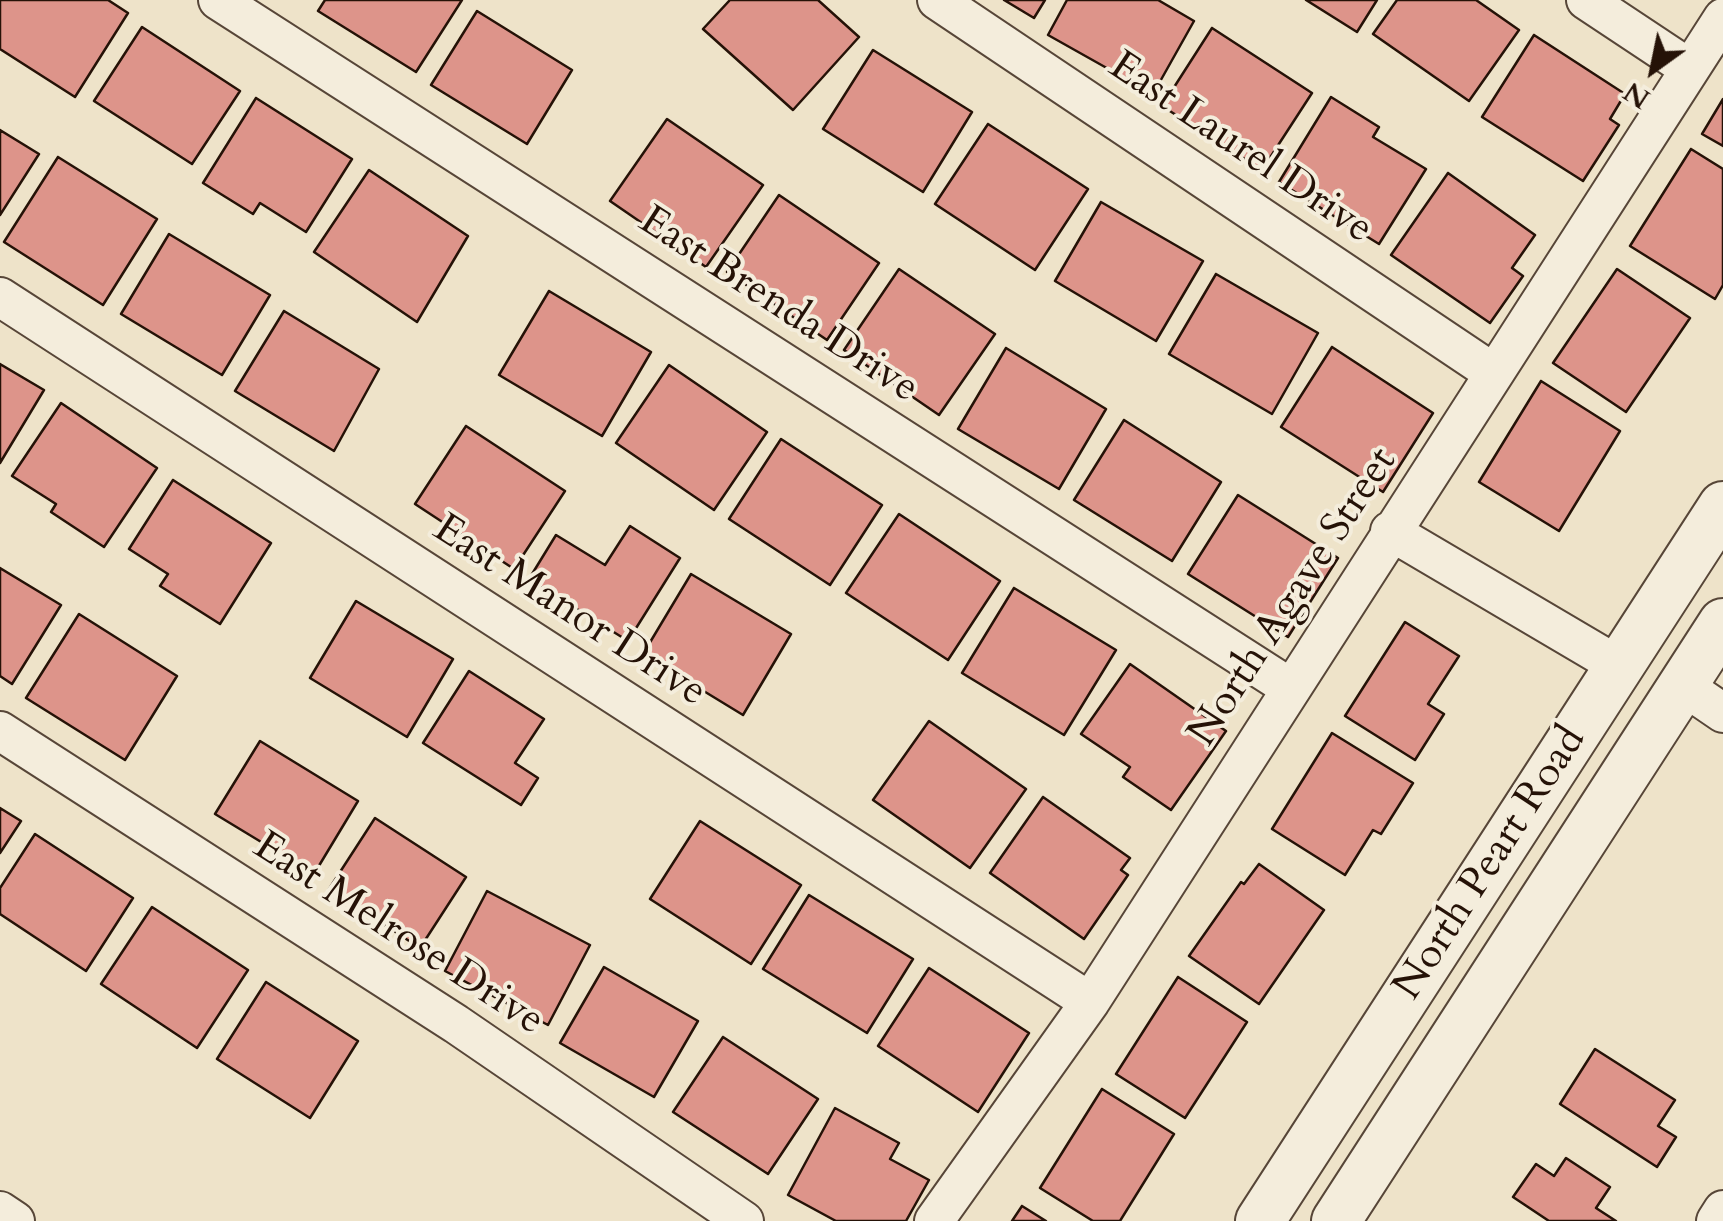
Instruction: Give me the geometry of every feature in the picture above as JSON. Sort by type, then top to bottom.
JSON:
[{"type":"street","name":"East Brenda Drive","points":[[218,0],[1290,687]]},
{"type":"street","name":"East Laurel Drive","points":[[937,0],[1492,372]]},
{"type":"street","points":[[1586,0],[1690,69]]},
{"type":"street","name":"North Agave Street","points":[[934,1221],[1090,1002],[1390,530],[1723,18]]},
{"type":"street","name":"East Manor Drive","points":[[0,297],[1090,1002]]},
{"type":"street","name":"North Peart Road","points":[[1260,1221],[1723,506]]},
{"type":"street","points":[[1390,530],[1619,666]]},
{"type":"street","name":"North Peart Road","points":[[1336,1221],[1723,622]]},
{"type":"street","points":[[1682,686],[1723,713]]},
{"type":"street","name":"East Melrose Drive","points":[[0,731],[456,1024],[744,1221]]},
{"type":"street","points":[[1716,1221],[1723,1210]]},
{"type":"street","points":[[0,1211],[15,1221]]},
{"type":"building","points":[[0,0],[108,0],[128,13],[75,97],[0,49]]},
{"type":"building","points":[[325,0],[462,0],[416,72],[318,11]]},
{"type":"building","points":[[730,0],[818,0],[859,37],[793,110],[703,29]]},
{"type":"building","points":[[1004,0],[1045,0],[1034,18]]},
{"type":"building","points":[[1067,0],[1158,0],[1194,21],[1153,94],[1048,35]]},
{"type":"building","points":[[1306,0],[1377,0],[1357,32]]},
{"type":"building","points":[[1397,0],[1476,0],[1519,30],[1469,101],[1373,34]]},
{"type":"building","points":[[477,11],[572,70],[527,144],[431,85]]},
{"type":"building","points":[[142,27],[240,91],[192,164],[94,101]]},
{"type":"building","points":[[1212,28],[1312,93],[1262,170],[1162,106]]},
{"type":"building","points":[[1534,35],[1625,94],[1610,119],[1619,125],[1583,181],[1482,117]]},
{"type":"building","points":[[873,50],[972,112],[923,192],[823,129]]},
{"type":"building","points":[[1331,97],[1379,127],[1373,137],[1426,169],[1379,244],[1279,182]]},
{"type":"building","points":[[256,98],[352,159],[306,232],[260,203],[253,214],[203,183]]},
{"type":"building","points":[[1723,99],[1723,146],[1702,134]]},
{"type":"building","points":[[667,119],[763,185],[706,267],[610,201]]},
{"type":"building","points":[[988,124],[1088,189],[1035,270],[935,204]]},
{"type":"building","points":[[0,130],[39,154],[0,215]]},
{"type":"building","points":[[1691,149],[1723,169],[1723,285],[1715,299],[1630,246]]},
{"type":"building","points":[[58,157],[157,219],[103,305],[4,242]]},
{"type":"building","points":[[369,170],[468,236],[417,322],[314,252]]},
{"type":"building","points":[[1448,173],[1535,235],[1512,268],[1523,276],[1490,323],[1391,255]]},
{"type":"building","points":[[779,195],[879,263],[827,340],[727,272]]},
{"type":"building","points":[[1101,202],[1203,261],[1156,341],[1055,281]]},
{"type":"building","points":[[169,234],[270,295],[222,375],[121,314]]},
{"type":"building","points":[[899,269],[995,334],[939,415],[844,350]]},
{"type":"building","points":[[1617,269],[1690,318],[1626,412],[1553,363]]},
{"type":"building","points":[[1216,274],[1318,333],[1272,414],[1169,354]]},
{"type":"building","points":[[549,291],[651,352],[602,436],[499,375]]},
{"type":"building","points":[[284,311],[379,369],[334,451],[235,391]]},
{"type":"building","points":[[1332,347],[1433,413],[1383,492],[1281,427]]},
{"type":"building","points":[[1006,348],[1106,409],[1059,489],[958,429]]},
{"type":"building","points":[[0,364],[44,390],[0,463]]},
{"type":"building","points":[[669,365],[767,432],[714,510],[616,443]]},
{"type":"building","points":[[1541,381],[1620,431],[1559,531],[1479,482]]},
{"type":"building","points":[[61,403],[157,468],[104,547],[51,512],[56,504],[12,476]]},
{"type":"building","points":[[1124,420],[1221,482],[1172,561],[1074,500]]},
{"type":"building","points":[[466,426],[565,491],[514,569],[415,504]]},
{"type":"building","points":[[781,439],[882,505],[830,585],[729,519]]},
{"type":"building","points":[[173,480],[271,543],[220,624],[160,586],[168,574],[129,549]]},
{"type":"building","points":[[1238,495],[1338,558],[1288,637],[1188,574]]},
{"type":"building","points":[[899,514],[1000,581],[948,660],[846,593]]},
{"type":"building","points":[[630,526],[680,558],[628,641],[529,579],[556,535],[605,565]]},
{"type":"building","points":[[0,568],[61,605],[12,684],[0,676]]},
{"type":"building","points":[[691,574],[791,634],[743,715],[643,654]]},
{"type":"building","points":[[1014,588],[1116,650],[1064,735],[962,673]]},
{"type":"building","points":[[356,601],[453,659],[407,737],[310,678]]},
{"type":"building","points":[[79,614],[177,676],[125,760],[26,698]]},
{"type":"building","points":[[1405,622],[1459,656],[1428,704],[1444,714],[1415,760],[1345,716]]},
{"type":"building","points":[[1130,664],[1226,731],[1171,810],[1123,777],[1130,767],[1081,734]]},
{"type":"building","points":[[469,671],[544,719],[515,763],[538,778],[521,805],[423,743]]},
{"type":"building","points":[[929,721],[1026,789],[970,868],[873,800]]},
{"type":"building","points":[[1332,733],[1413,783],[1381,834],[1373,830],[1345,875],[1272,829]]},
{"type":"building","points":[[260,741],[358,801],[314,874],[215,814]]},
{"type":"building","points":[[1043,797],[1130,858],[1121,870],[1128,875],[1084,939],[990,873]]},
{"type":"building","points":[[0,808],[21,821],[0,853]]},
{"type":"building","points":[[375,818],[466,877],[420,948],[329,889]]},
{"type":"building","points":[[700,821],[801,885],[751,964],[650,899]]},
{"type":"building","points":[[35,834],[133,898],[86,971],[0,914],[0,888]]},
{"type":"building","points":[[1259,864],[1324,910],[1259,1004],[1189,956],[1241,882],[1244,884]]},
{"type":"building","points":[[487,891],[590,945],[548,1025],[445,971]]},
{"type":"building","points":[[809,895],[913,959],[867,1033],[763,969]]},
{"type":"building","points":[[152,907],[248,970],[197,1048],[101,984]]},
{"type":"building","points":[[604,967],[698,1021],[654,1097],[560,1043]]},
{"type":"building","points":[[929,968],[1029,1033],[978,1112],[878,1046]]},
{"type":"building","points":[[1178,977],[1247,1022],[1185,1118],[1116,1074]]},
{"type":"building","points":[[266,982],[358,1041],[310,1118],[217,1059]]},
{"type":"building","points":[[723,1037],[818,1099],[768,1174],[673,1112]]},
{"type":"building","points":[[1595,1049],[1675,1100],[1658,1126],[1676,1137],[1657,1167],[1560,1104]]},
{"type":"building","points":[[1102,1089],[1174,1134],[1120,1221],[1093,1221],[1040,1188]]},
{"type":"building","points":[[835,1108],[899,1143],[890,1159],[929,1180],[906,1221],[836,1221],[788,1195]]},
{"type":"building","points":[[1566,1158],[1610,1187],[1596,1208],[1616,1221],[1549,1221],[1513,1197],[1536,1164],[1554,1176]]},
{"type":"building","points":[[1022,1206],[1046,1221],[1012,1221]]}]
